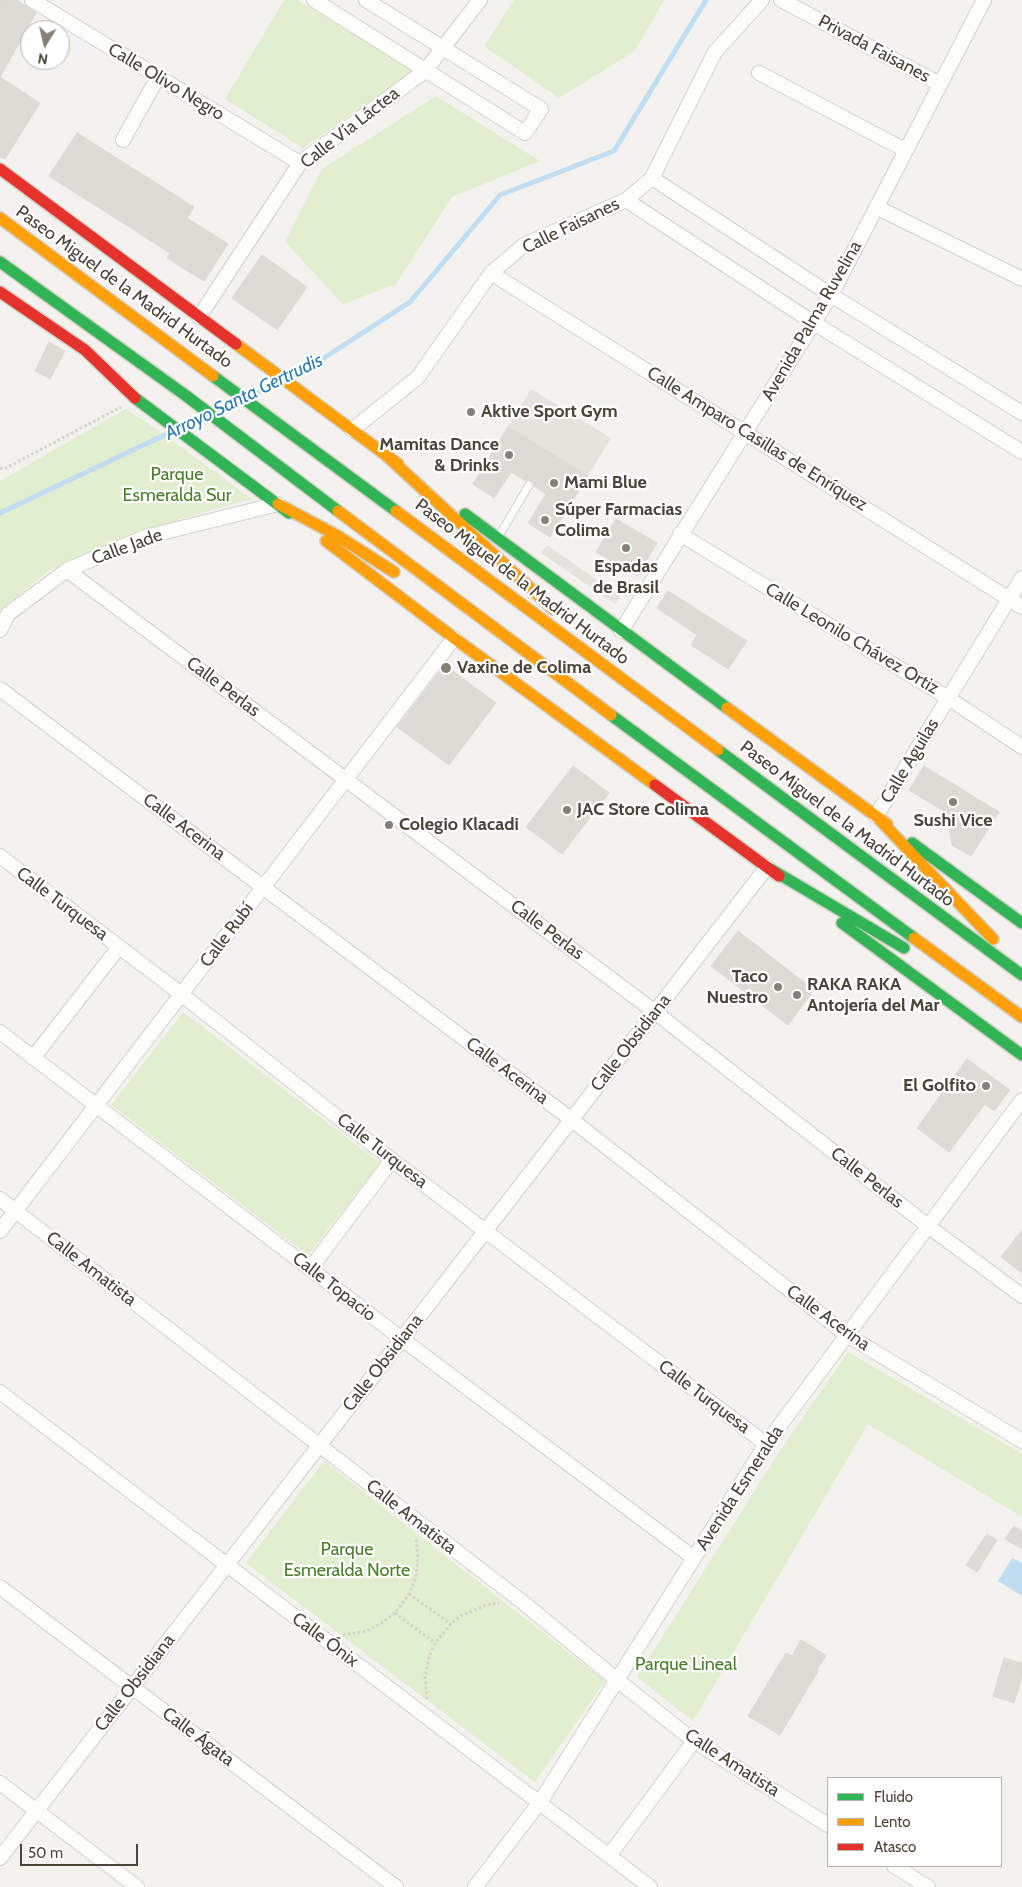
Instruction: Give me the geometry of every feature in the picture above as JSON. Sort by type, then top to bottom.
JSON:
[{"type":"main road","points":[[0,169],[620,631],[1022,922]]},
{"type":"main road","name":"Paseo Miguel de la Madrid Hurtado","points":[[0,218],[1022,975]]},
{"type":"main road","points":[[0,262],[185,395],[479,618],[1021,1017]]},
{"type":"main road","points":[[0,292],[85,350],[136,399],[454,638],[1022,1055]]},
{"type":"main road","points":[[387,456],[561,617]]},
{"type":"main road","points":[[278,504],[479,618]]},
{"type":"main road","points":[[576,630],[645,696]]},
{"type":"main road","points":[[876,816],[1022,970]]},
{"type":"main road","points":[[767,867],[910,952]]},
{"type":"main road","points":[[927,962],[1021,1017]]},
{"type":"street","name":"Calle Olivo Negro","points":[[32,0],[300,163]]},
{"type":"street","points":[[314,0],[525,133],[541,109],[366,0]]},
{"type":"street","name":"Calle Vía Láctea","points":[[199,317],[300,163],[426,70],[480,0]]},
{"type":"street","name":"Calle Faisanes","points":[[352,430],[418,377],[491,273],[524,245],[626,200],[652,178],[715,52],[762,0]]},
{"type":"street","name":"Privada Faisanes","points":[[781,0],[940,84]]},
{"type":"street","name":"Avenida Palma Ruvelina","points":[[620,631],[831,295],[984,0]]},
{"type":"street","points":[[759,74],[905,150]]},
{"type":"street","points":[[123,140],[158,77]]},
{"type":"street","points":[[652,178],[831,295],[1022,413]]},
{"type":"street","points":[[626,200],[814,324],[1022,452]]},
{"type":"street","points":[[876,207],[1022,280]]},
{"type":"street","name":"Calle Amparo Casillas de Enríquez","points":[[491,273],[1022,607]]},
{"type":"street","name":"Calle Jade","points":[[0,630],[8,614],[67,570],[146,537],[278,504]]},
{"type":"street","name":"Calle Leonilo Chávez Ortiz","points":[[680,534],[948,698],[1022,747]]},
{"type":"street","name":"Calle Perlas","points":[[67,570],[655,1012],[928,1226],[1022,1296]]},
{"type":"street","name":"Calle Aguilas","points":[[876,816],[1022,578]]},
{"type":"street","name":"Calle Rubí","points":[[0,1232],[454,638]]},
{"type":"street","name":"Calle Acerina","points":[[0,689],[572,1120],[847,1336],[1022,1441]]},
{"type":"street","name":"Calle Turquesa","points":[[0,856],[181,994],[392,1160],[766,1444]]},
{"type":"street","name":"Calle Obsidiana","points":[[0,1858],[767,867]]},
{"type":"street","points":[[33,1058],[119,947]]},
{"type":"street","name":"Calle Topacio","points":[[0,1032],[402,1339],[694,1558]]},
{"type":"street","name":"Avenida Esmeralda","points":[[475,1887],[540,1802],[766,1444],[1022,1100]]},
{"type":"street","points":[[310,1269],[392,1160]]},
{"type":"street","name":"Calle Amatista","points":[[0,1199],[525,1604],[694,1741],[827,1824]]},
{"type":"street","name":"Calle Ónix","points":[[0,1392],[226,1566],[650,1887]]},
{"type":"street","name":"Calle Ágata","points":[[0,1587],[396,1887]]},
{"type":"street","points":[[609,1856],[694,1741]]},
{"type":"street","points":[[0,1783],[137,1887]]},
{"type":"street","points":[[896,1867],[928,1887]]},
{"type":"lane","points":[[498,539],[529,485]]},
{"type":"path","points":[[0,468],[4,468],[136,399]]},
{"type":"path","points":[[337,1635],[367,1630],[395,1613],[409,1594],[416,1577],[418,1558],[414,1531]]},
{"type":"path","points":[[409,1594],[451,1624]]},
{"type":"path","points":[[437,1725],[429,1707],[425,1677],[429,1657],[436,1643],[460,1616],[486,1605],[505,1602],[525,1604]]},
{"type":"path","points":[[395,1613],[436,1643]]},
{"type":"green space","points":[[284,0],[297,0],[414,71],[303,148],[225,99]]},
{"type":"green space","points":[[514,0],[664,0],[635,51],[559,98],[484,46]]},
{"type":"green space","points":[[436,96],[540,161],[452,197],[396,284],[343,304],[285,242],[322,169]]},
{"type":"green space","name":"Parque Esmeralda Sur","points":[[126,409],[252,499],[180,519],[101,547],[51,569],[0,610],[0,481]]},
{"type":"green space","points":[[183,1012],[380,1163],[308,1255],[111,1105]]},
{"type":"green space","name":"Parque Lineal","points":[[848,1352],[1022,1454],[1022,1517],[868,1424],[693,1721],[637,1677],[779,1452]]},
{"type":"green space","name":"Parque Esmeralda Norte","points":[[324,1461],[605,1681],[535,1782],[246,1563]]},
{"type":"shaded area","points":[[531,389],[611,438],[588,476],[508,427]]},
{"type":"shaded area","points":[[547,545],[620,596],[615,604],[541,553]]},
{"type":"water","points":[[1012,1558],[1022,1563],[1022,1596],[998,1581]]},
{"type":"building","points":[[0,0],[17,0],[36,13],[32,20],[20,20],[20,41],[0,77]]},
{"type":"building","points":[[0,77],[40,103],[5,159],[0,157]]},
{"type":"building","points":[[77,133],[194,207],[187,218],[228,244],[204,281],[167,258],[170,253],[49,176]]},
{"type":"building","points":[[262,255],[307,287],[277,330],[232,298]]},
{"type":"building","points":[[49,342],[65,351],[50,379],[35,371]]},
{"type":"building","points":[[508,427],[588,476],[550,537],[528,523],[546,494],[534,486],[532,481],[526,481],[511,472],[494,498],[473,484]]},
{"type":"building","name":"Espadas de Brasil","points":[[616,519],[657,543],[637,576],[596,552]]},
{"type":"building","points":[[668,591],[747,641],[728,669],[691,645],[697,635],[657,608]]},
{"type":"building","points":[[445,665],[496,703],[449,765],[397,727]]},
{"type":"building","name":"JAC Store Colima","points":[[573,766],[609,793],[562,854],[526,827]]},
{"type":"building","points":[[924,766],[999,812],[971,856],[952,845],[947,813],[909,790]]},
{"type":"building","points":[[738,931],[814,990],[788,1025],[711,966]]},
{"type":"building","points":[[967,1059],[1010,1090],[994,1111],[985,1104],[949,1152],[917,1128]]},
{"type":"building","points":[[1022,1230],[1022,1273],[1001,1257]]},
{"type":"building","points":[[1014,1526],[1022,1531],[1022,1549],[1005,1539]]},
{"type":"building","points":[[987,1534],[997,1540],[977,1572],[966,1565]]},
{"type":"building","points":[[801,1640],[826,1655],[780,1735],[748,1716],[786,1653],[792,1656]]},
{"type":"building","points":[[1004,1658],[1022,1663],[1022,1676],[1014,1703],[993,1696]]},
{"type":"waterway","name":"Arroyo Santa Gertrudis","points":[[290,378],[304,371],[410,302],[500,195],[614,151],[706,0]]},
{"type":"waterway","name":"Arroyo Santa Gertrudis","points":[[252,395],[280,382]]},
{"type":"waterway","name":"Arroyo Santa Gertrudis","points":[[218,411],[237,402]]},
{"type":"waterway","name":"Arroyo Santa Gertrudis","points":[[181,427],[203,417]]},
{"type":"waterway","name":"Arroyo Santa Gertrudis","points":[[0,513],[171,432]]},
{"type":"traffic: fast","points":[[0,262],[185,395],[338,511]]},
{"type":"traffic: fast","points":[[213,376],[396,511]]},
{"type":"traffic: fast","points":[[135,398],[289,513]]},
{"type":"traffic: fast","points":[[465,514],[727,708]]},
{"type":"traffic: fast","points":[[611,715],[914,938]]},
{"type":"traffic: fast","points":[[718,750],[1022,975]]},
{"type":"traffic: fast","points":[[912,843],[1022,923]]},
{"type":"traffic: fast","points":[[767,867],[904,948]]},
{"type":"traffic: fast","points":[[842,923],[1022,1055]]},
{"type":"traffic: slow","points":[[0,218],[213,376]]},
{"type":"traffic: slow","points":[[236,344],[398,464]]},
{"type":"traffic: slow","points":[[387,456],[553,609]]},
{"type":"traffic: slow","points":[[278,504],[336,535],[394,572]]},
{"type":"traffic: slow","points":[[338,511],[611,715]]},
{"type":"traffic: slow","points":[[396,511],[718,750]]},
{"type":"traffic: slow","points":[[326,541],[454,638],[655,785]]},
{"type":"traffic: slow","points":[[727,708],[887,824]]},
{"type":"traffic: slow","points":[[876,816],[993,939]]},
{"type":"traffic: slow","points":[[914,938],[1022,1017]]},
{"type":"traffic: jam","points":[[0,169],[236,344]]},
{"type":"traffic: jam","points":[[0,292],[85,350],[135,398]]},
{"type":"traffic: jam","points":[[655,785],[779,876]]},
{"type":"place","name":"Aktive Sport Gym","points":[[471,412]]},
{"type":"place","name":"Mamitas Dance & Drinks","points":[[509,455]]},
{"type":"place","name":"Mami Blue","points":[[554,483]]},
{"type":"place","name":"Súper Farmacias Colima","points":[[545,520]]},
{"type":"place","name":"Espadas de Brasil","points":[[626,548]]},
{"type":"place","name":"Vaxine de Colima","points":[[446,668]]},
{"type":"place","name":"Sushi Vice","points":[[953,802]]},
{"type":"place","name":"JAC Store Colima","points":[[567,810]]},
{"type":"place","name":"Colegio Klacadi","points":[[389,825]]},
{"type":"place","name":"Taco Nuestro","points":[[778,987]]},
{"type":"place","name":"RAKA RAKA Antojería del Mar","points":[[797,995]]},
{"type":"place","name":"El Golfito","points":[[986,1086]]}]
